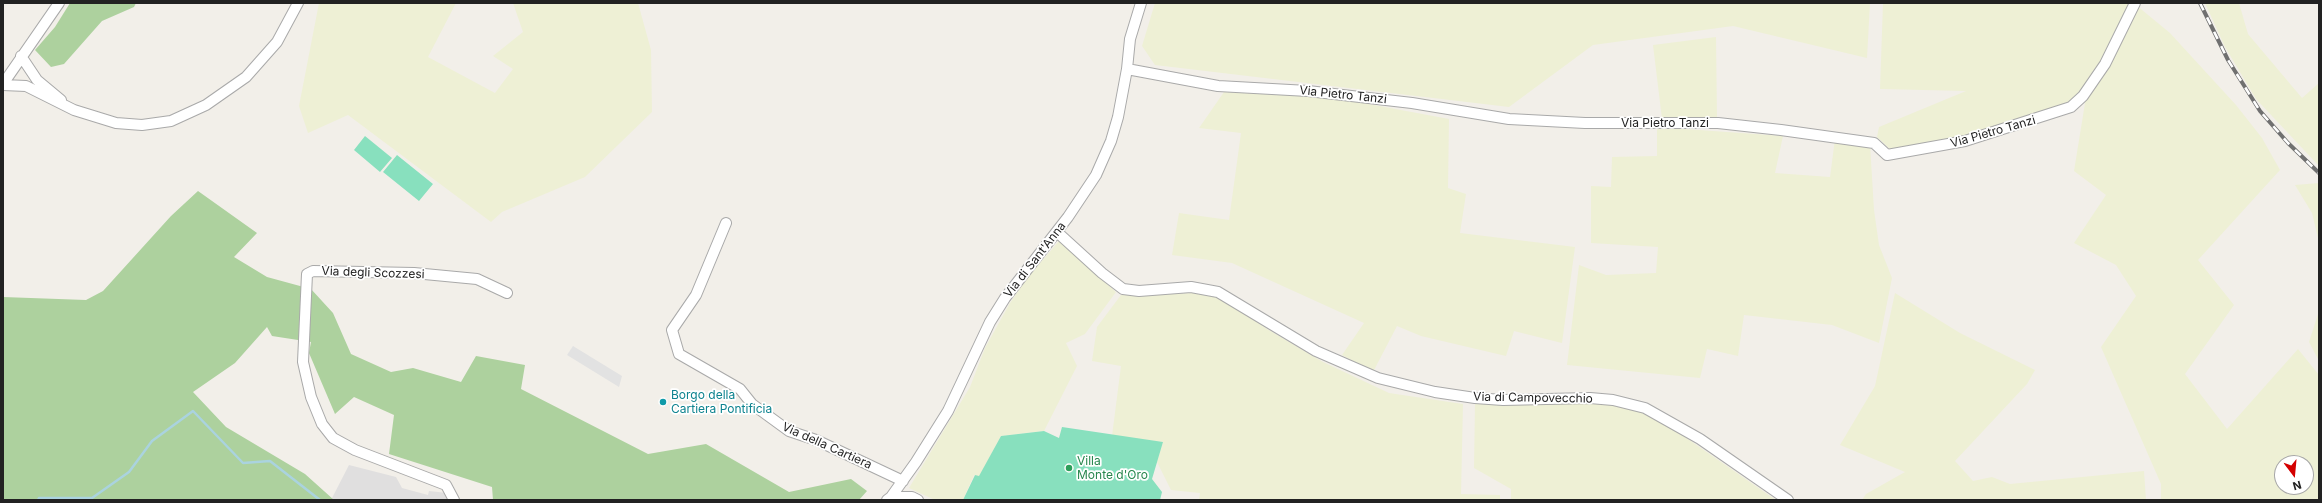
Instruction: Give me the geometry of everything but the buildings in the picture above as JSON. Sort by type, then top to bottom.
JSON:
[{"type":"street","points":[[59,3],[20,56],[3,84],[26,86],[74,110],[108,121],[130,125],[159,124],[185,116],[222,96],[254,69],[277,42],[298,3]]},
{"type":"street","name":"Via di Sant'Anna","points":[[889,498],[903,481],[948,411],[990,322],[1021,276],[1057,232],[1090,186],[1105,155],[1119,113],[1127,69],[1130,39],[1141,3]]},
{"type":"street","name":"Via Pietro Tanzi","points":[[1127,69],[1218,86],[1308,91],[1412,103],[1509,119],[1585,123],[1718,123],[1781,130],[1874,144],[1887,155],[1966,141],[2071,107],[2083,96],[2105,64],[2135,3]]},
{"type":"street","points":[[20,56],[37,80],[74,110]]},
{"type":"street","name":"Via della Cartiera","points":[[726,223],[696,295],[672,330],[679,354],[740,389],[752,404],[789,431],[816,440],[903,481]]},
{"type":"street","name":"Via di Campovecchio","points":[[1057,232],[1102,273],[1123,289],[1139,291],[1191,287],[1218,292],[1316,351],[1354,370],[1378,378],[1435,392],[1475,398],[1502,400],[1590,398],[1612,400],[1645,408],[1700,439],[1788,500]]},
{"type":"street","name":"Via degli Scozzesi","points":[[454,500],[446,485],[355,450],[333,438],[322,424],[311,397],[303,362],[307,274],[313,270],[414,273],[477,279],[507,293]]},
{"type":"street","points":[[889,498],[912,497],[918,500]]},
{"type":"shaded area","points":[[573,346],[622,376],[619,387],[567,355]]},
{"type":"shaded area","points":[[349,465],[396,477],[402,488],[428,495],[429,491],[447,493],[450,500],[331,500]]},
{"type":"green space","points":[[70,3],[136,3],[134,7],[102,21],[64,64],[51,67],[35,50],[55,27]]},
{"type":"green space","points":[[319,3],[456,3],[428,57],[495,93],[513,69],[493,56],[523,32],[513,3],[638,3],[651,50],[652,112],[585,177],[502,212],[491,222],[348,115],[308,133],[299,106]]},
{"type":"green space","points":[[1155,3],[1870,3],[1867,58],[1733,26],[1593,45],[1509,107],[1155,65],[1142,46]]},
{"type":"green space","points":[[1883,3],[2132,3],[2098,71],[2080,96],[2062,107],[2003,126],[1933,143],[1890,149],[1877,137],[1879,127],[1966,91],[1880,89]]},
{"type":"green space","points":[[2205,3],[2239,3],[2248,34],[2302,98],[2319,83],[2319,166],[2256,99],[2225,47]]},
{"type":"green space","points":[[2136,5],[2170,33],[2236,105],[2262,138],[2280,170],[2198,260],[2234,305],[2185,374],[2227,429],[2298,349],[2319,375],[2319,500],[2161,500],[2161,484],[2101,347],[2136,296],[2116,265],[2074,243],[2106,195],[2074,171],[2086,97],[2122,40]]},
{"type":"green space","points":[[1716,37],[1717,118],[1662,119],[1653,45]]},
{"type":"green space","points":[[1224,92],[1305,96],[1358,102],[1449,119],[1448,188],[1466,194],[1460,233],[1575,247],[1562,343],[1514,331],[1506,356],[1421,336],[1397,326],[1373,372],[1342,355],[1364,323],[1232,263],[1172,255],[1179,213],[1229,220],[1241,133],[1199,128]]},
{"type":"green space","points":[[1657,127],[1783,136],[1775,173],[1830,177],[1835,139],[1870,144],[1874,210],[1879,245],[1892,278],[1879,343],[1832,325],[1744,315],[1738,356],[1707,349],[1700,378],[1567,365],[1579,265],[1606,275],[1656,273],[1658,247],[1591,243],[1591,186],[1611,187],[1612,157],[1657,156]]},
{"type":"green space","points":[[365,136],[392,158],[380,172],[354,150]]},
{"type":"green space","points":[[397,155],[433,184],[419,201],[383,172]]},
{"type":"green space","points":[[2319,183],[2319,242],[2312,213],[2295,185]]},
{"type":"green space","points":[[198,191],[257,233],[234,257],[267,277],[311,289],[333,313],[351,354],[391,372],[413,368],[461,382],[476,356],[525,365],[521,389],[648,454],[706,444],[789,492],[851,479],[867,491],[859,500],[493,500],[492,487],[389,454],[394,415],[354,397],[335,414],[309,353],[311,342],[272,336],[267,327],[235,363],[193,392],[226,427],[305,474],[334,500],[3,500],[3,297],[86,300],[103,291],[171,216]]},
{"type":"green space","points":[[1059,241],[1116,292],[1085,334],[1066,343],[1077,366],[1044,431],[1001,436],[979,477],[974,475],[963,500],[935,500],[909,488],[970,387],[985,348],[1010,303],[1028,277]]},
{"type":"green space","points":[[1194,293],[1222,297],[1267,329],[1323,362],[1389,393],[1463,404],[1461,494],[1500,495],[1500,500],[1199,500],[1200,493],[1171,490],[1157,462],[1163,442],[1112,436],[1121,366],[1092,361],[1097,327],[1121,295]]},
{"type":"green space","points":[[1895,293],[1960,333],[2035,370],[2027,384],[1955,461],[1973,481],[1992,477],[2010,484],[2144,471],[2146,500],[1862,500],[1866,494],[1905,472],[1840,445],[1875,386]]},
{"type":"green space","points":[[2319,311],[2319,361],[2309,342]]},
{"type":"green space","points":[[1582,402],[1627,406],[1646,410],[1776,500],[1511,500],[1511,489],[1474,468],[1475,403]]},
{"type":"green space","name":"Villa Monte d'Oro","points":[[1062,427],[1163,442],[1152,479],[1162,492],[1160,500],[963,500],[975,475],[979,476],[1001,436],[1044,431],[1059,438]]},
{"type":"waterway","points":[[38,500],[39,498],[92,498],[129,472],[152,441],[193,411],[243,463],[270,461],[320,500]]},
{"type":"railway","points":[[2200,3],[2228,60],[2260,111],[2288,143],[2319,173]]},
{"type":"place","name":"Borgo della Cartiera Pontificia","points":[[663,402]]},
{"type":"place","name":"Villa Monte d'Oro","points":[[1069,468]]}]
